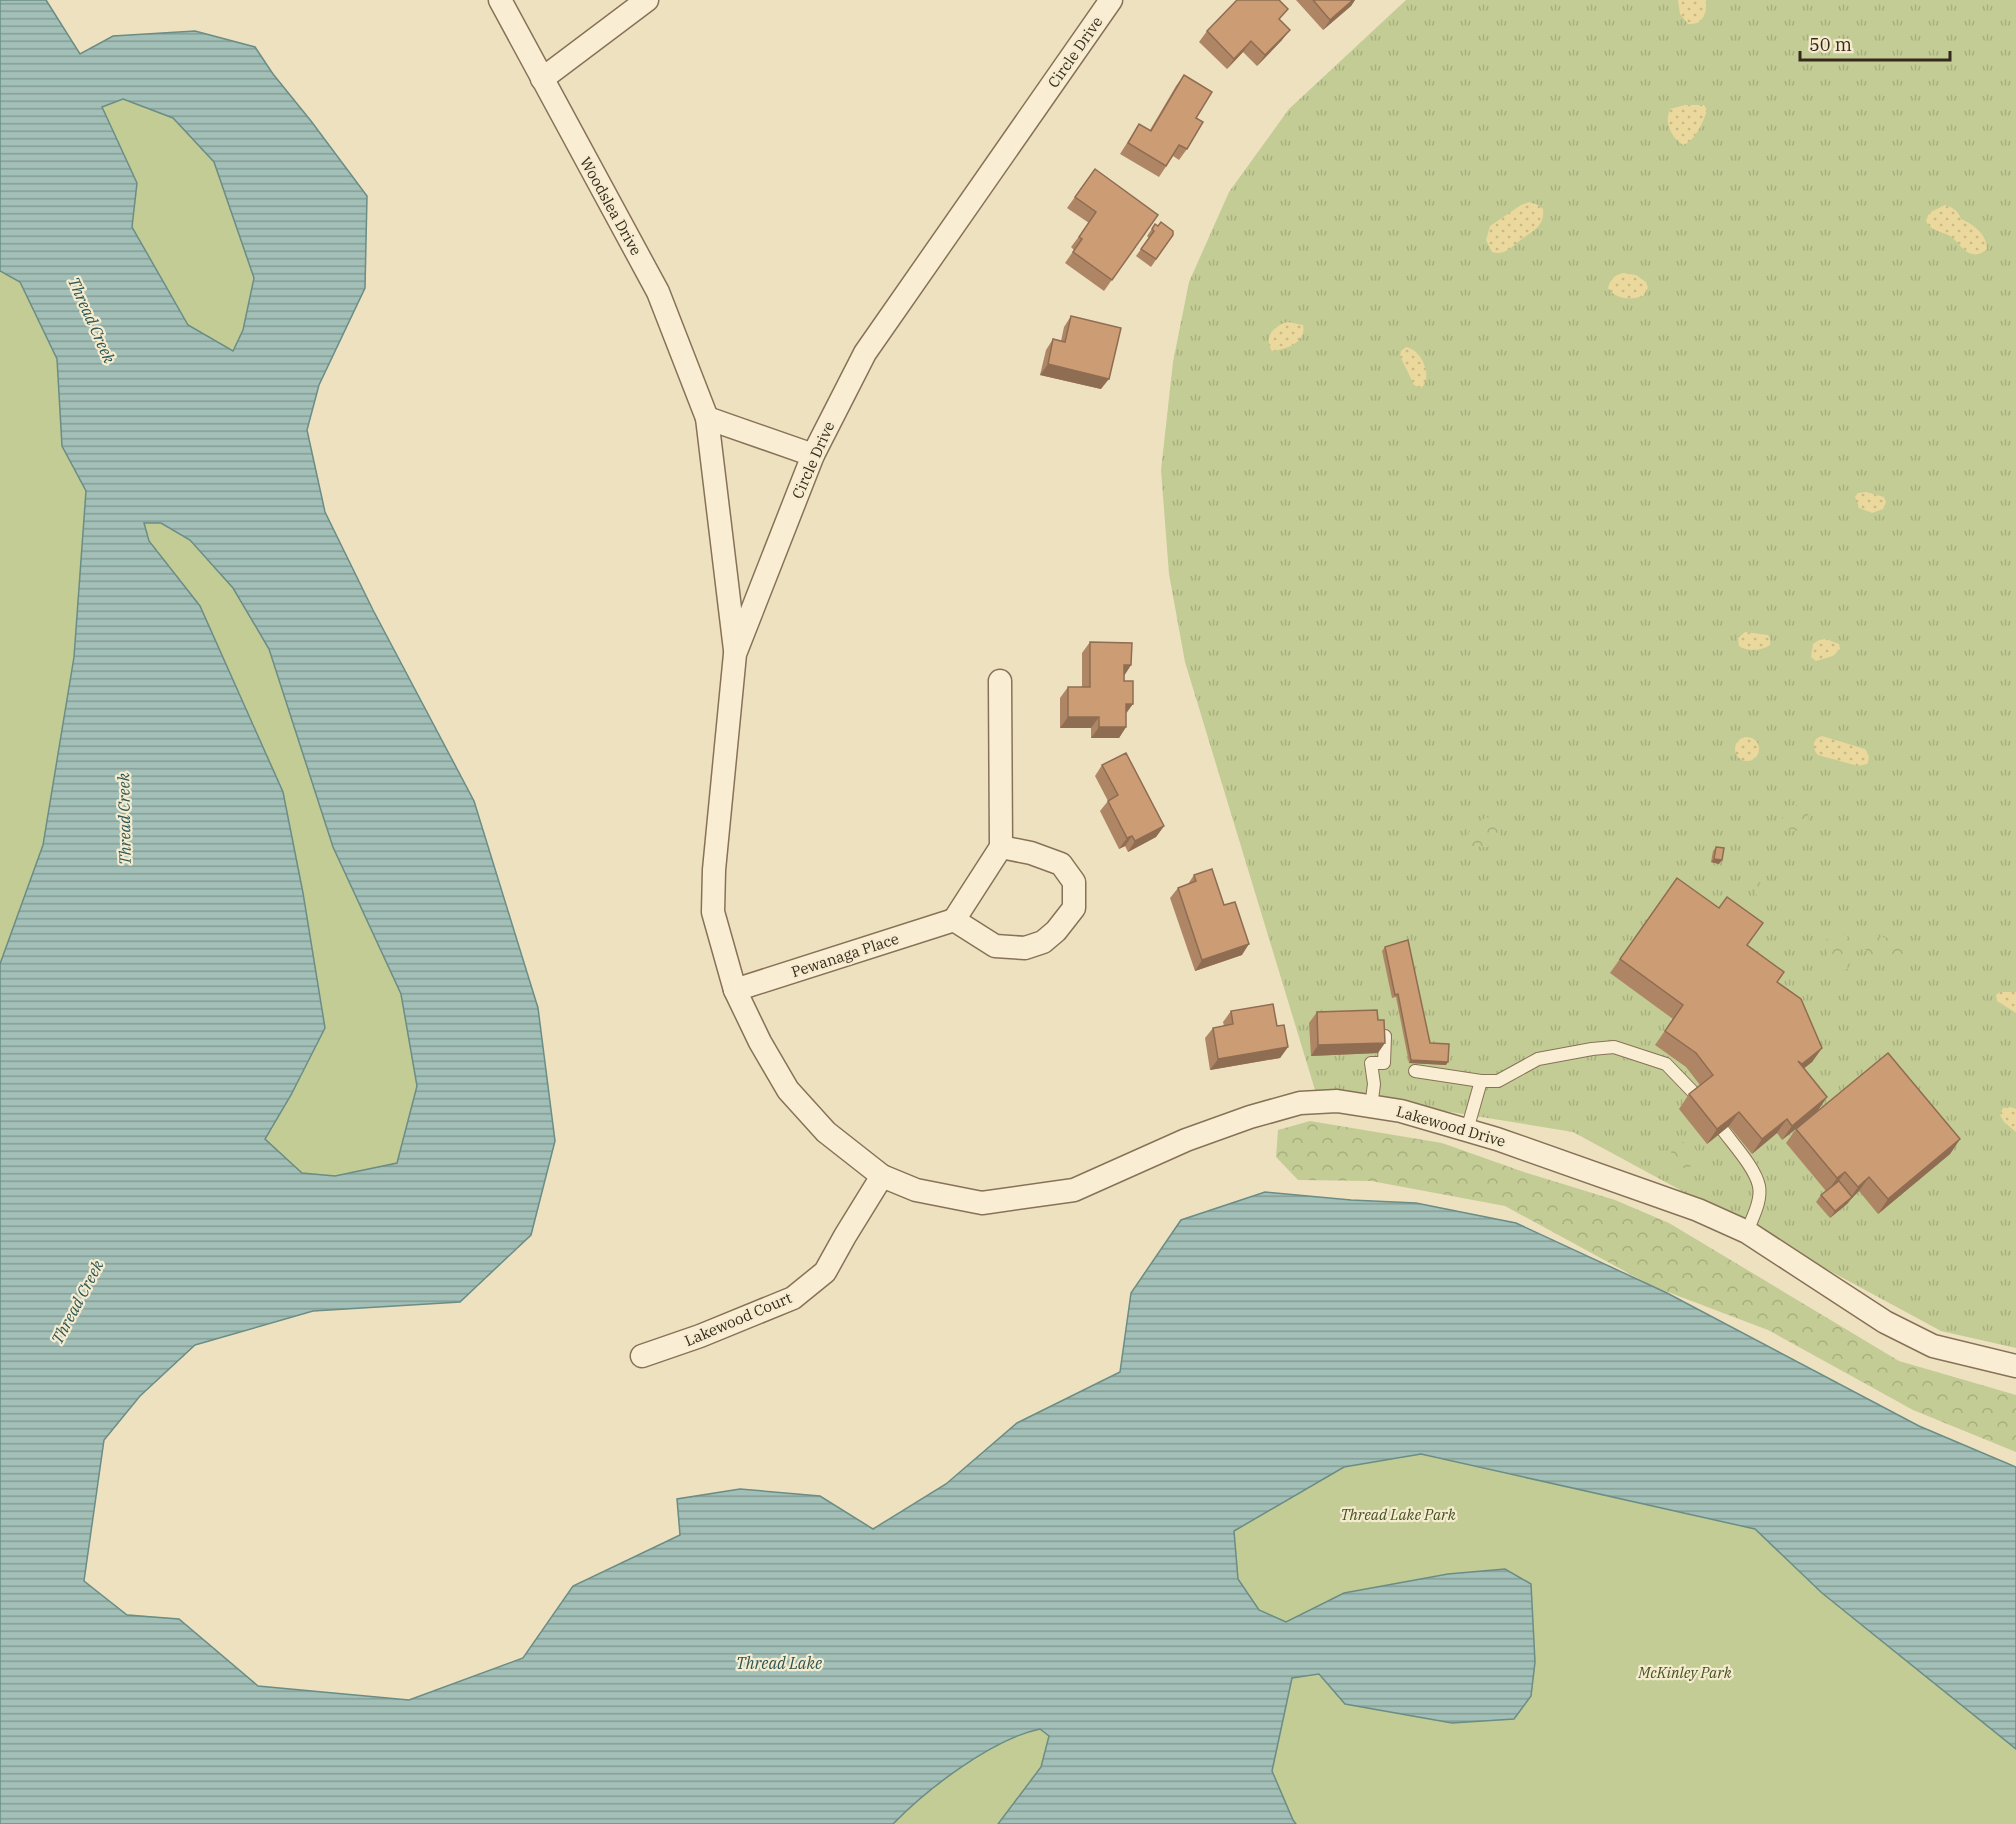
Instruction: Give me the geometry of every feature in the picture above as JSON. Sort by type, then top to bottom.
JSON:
[{"type":"street","name":"Woodslea Drive","points":[[500,0],[658,292],[707,418],[735,654]]},
{"type":"street","points":[[542,79],[647,0]]},
{"type":"street","name":"Circle Drive","points":[[735,990],[713,912],[714,870],[735,654],[813,455],[865,353],[1111,0]]},
{"type":"street","points":[[707,418],[813,455]]},
{"type":"street","points":[[1000,681],[1001,847],[954,920],[995,946],[1025,948],[1050,937],[1074,908],[1074,882],[1061,864],[1031,853],[1001,847]]},
{"type":"street","name":"Pewanaga Place","points":[[735,990],[954,920]]},
{"type":"street","name":"Lakewood Drive","points":[[735,990],[760,1042],[788,1090],[826,1132],[882,1176],[916,1190],[982,1203],[1074,1190],[1186,1140],[1250,1117],[1300,1103],[1337,1101],[1401,1111],[1563,1161],[1698,1210],[1747,1232],[1885,1322],[1933,1346],[2016,1366]]},
{"type":"street","name":"Lakewood Court","points":[[642,1356],[700,1336],[793,1298],[825,1272],[882,1176]]},
{"type":"lane","points":[[1371,1107],[1374,1084],[1371,1063],[1384,1063],[1385,1036]]},
{"type":"lane","points":[[1415,1071],[1481,1081],[1498,1081],[1538,1059],[1614,1047],[1666,1064],[1694,1093]]},
{"type":"lane","points":[[1467,1130],[1481,1081]]},
{"type":"lane","points":[[1720,1126],[1750,1168],[1759,1186],[1758,1202],[1747,1232]]},
{"type":"green space","name":"Thread Lake","points":[[0,0],[47,0],[80,54],[113,36],[195,31],[255,47],[273,74],[367,196],[365,288],[319,385],[307,430],[325,512],[373,610],[474,801],[538,1008],[555,1141],[531,1235],[460,1302],[313,1311],[195,1345],[140,1396],[104,1440],[83,1581],[127,1614],[179,1619],[258,1686],[409,1700],[523,1658],[573,1586],[680,1535],[677,1499],[740,1489],[820,1496],[873,1529],[946,1484],[1017,1423],[1120,1372],[1131,1293],[1181,1220],[1265,1192],[1416,1203],[1516,1223],[1667,1293],[1919,1426],[2016,1467],[2016,1824],[0,1824]]},
{"type":"green space","points":[[1406,0],[2016,0],[2016,1348],[1941,1331],[1573,1132],[1315,1090],[1185,662],[1169,574],[1161,470],[1173,362],[1189,282],[1229,192],[1289,109]]},
{"type":"green space","points":[[1795,805],[1804,809],[1808,818],[1804,827],[1795,831],[1786,827],[1782,818],[1786,809]]},
{"type":"green space","points":[[1487,817],[1501,835],[1489,839],[1488,847],[1465,846],[1472,829]]},
{"type":"green space","points":[[1746,878],[1760,882],[1763,890],[1761,898],[1758,899],[1754,887],[1742,884]]},
{"type":"green space","points":[[1840,933],[1850,938],[1853,944],[1849,968],[1841,971],[1828,957],[1826,948],[1827,938]]},
{"type":"green space","points":[[1868,935],[1915,942],[1918,948],[1916,958],[1899,961],[1872,955],[1862,941]]},
{"type":"green space","points":[[1310,1121],[1442,1143],[1527,1173],[1615,1200],[1669,1223],[1899,1361],[2016,1395],[2016,1452],[1913,1410],[1768,1330],[1652,1286],[1505,1206],[1371,1181],[1298,1180],[1276,1157],[1278,1130]]},
{"type":"green space","points":[[1684,1142],[1693,1146],[1697,1155],[1693,1164],[1684,1168],[1675,1164],[1671,1155],[1675,1146]]},
{"type":"sand","points":[[1678,0],[1706,0],[1706,10],[1701,21],[1688,24],[1680,14]]},
{"type":"sand","points":[[1685,105],[1704,105],[1707,110],[1695,136],[1683,145],[1672,134],[1668,124],[1668,114],[1670,109]]},
{"type":"sand","points":[[1529,202],[1543,209],[1540,224],[1508,250],[1501,253],[1492,252],[1486,240],[1490,226]]},
{"type":"sand","points":[[1945,205],[1953,208],[1961,219],[1978,230],[1985,239],[1987,249],[1978,254],[1971,254],[1950,236],[1930,227],[1926,221],[1929,213]]},
{"type":"sand","points":[[1623,273],[1636,275],[1646,282],[1648,288],[1643,296],[1624,298],[1611,292],[1608,288],[1611,280]]},
{"type":"sand","points":[[1288,322],[1303,325],[1302,336],[1289,347],[1272,351],[1269,341],[1271,332]]},
{"type":"sand","points":[[1406,347],[1416,353],[1424,364],[1426,377],[1421,388],[1414,385],[1400,356],[1401,351]]},
{"type":"sand","points":[[1866,492],[1884,497],[1886,502],[1883,509],[1872,513],[1859,508],[1855,497],[1858,493]]},
{"type":"sand","points":[[1745,632],[1768,635],[1770,645],[1754,650],[1739,646],[1738,638]]},
{"type":"sand","points":[[1826,639],[1839,644],[1840,649],[1833,656],[1816,661],[1811,657],[1813,644]]},
{"type":"sand","points":[[1822,736],[1865,749],[1869,756],[1867,764],[1858,766],[1818,755],[1814,744],[1817,738]]},
{"type":"sand","points":[[1747,737],[1755,741],[1759,749],[1755,757],[1747,761],[1739,757],[1735,749],[1739,741]]},
{"type":"sand","points":[[2000,992],[2016,992],[2016,1013],[1997,1001],[1996,995]]},
{"type":"sand","points":[[2003,1108],[2016,1109],[2016,1132],[2004,1122],[2000,1115]]},
{"type":"water","name":"Thread Lake","points":[[0,0],[46,0],[80,54],[113,36],[195,31],[255,47],[273,74],[367,196],[365,288],[319,385],[307,430],[325,512],[373,610],[474,801],[538,1008],[555,1141],[531,1235],[460,1302],[313,1311],[195,1345],[140,1396],[104,1440],[84,1581],[127,1615],[179,1619],[258,1686],[409,1700],[523,1658],[573,1586],[680,1535],[677,1499],[740,1489],[820,1496],[873,1529],[946,1484],[1017,1423],[1120,1372],[1131,1293],[1181,1220],[1265,1192],[1416,1203],[1516,1223],[1667,1293],[1919,1426],[2016,1467],[2016,1749],[1822,1593],[1755,1529],[1421,1454],[1344,1467],[1234,1531],[1238,1579],[1259,1610],[1286,1622],[1344,1593],[1448,1574],[1505,1569],[1531,1584],[1535,1662],[1531,1696],[1514,1719],[1452,1723],[1345,1704],[1319,1674],[1292,1678],[1272,1771],[1296,1824],[998,1824],[1041,1767],[1049,1736],[1040,1729],[1002,1743],[981,1754],[942,1781],[893,1824],[0,1824],[0,964],[43,845],[74,657],[86,491],[62,446],[57,359],[20,282],[0,271]],"holes":[[[123,99],[173,118],[214,162],[254,278],[243,330],[233,351],[188,325],[132,227],[137,183],[102,107]],[[144,523],[161,523],[190,540],[233,588],[269,649],[333,847],[401,994],[417,1086],[397,1163],[335,1176],[302,1173],[265,1139],[291,1095],[325,1028],[303,893],[283,792],[200,606],[149,541]]]},
{"type":"building","points":[[1237,0],[1279,0],[1288,9],[1279,19],[1290,30],[1265,55],[1251,41],[1234,59],[1207,31]]},
{"type":"building","points":[[1313,0],[1353,0],[1330,20]]},
{"type":"building","points":[[1184,75],[1212,92],[1196,118],[1203,122],[1187,149],[1179,145],[1166,166],[1128,143],[1139,124],[1151,131]]},
{"type":"building","points":[[1095,169],[1158,215],[1112,280],[1073,252],[1082,239],[1079,237],[1096,212],[1075,197]]},
{"type":"building","points":[[1161,222],[1173,231],[1173,235],[1156,259],[1141,249],[1154,231],[1152,229],[1155,224],[1158,226]]},
{"type":"building","points":[[1071,316],[1121,328],[1109,379],[1048,364],[1053,339],[1065,342]]},
{"type":"building","points":[[1090,642],[1132,643],[1131,665],[1124,665],[1124,681],[1133,681],[1133,704],[1126,704],[1126,727],[1099,727],[1099,717],[1068,717],[1068,687],[1090,687]]},
{"type":"building","points":[[1126,753],[1164,826],[1135,841],[1132,836],[1127,838],[1108,801],[1118,795],[1102,765]]},
{"type":"building","points":[[1716,847],[1724,848],[1722,860],[1714,859]]},
{"type":"building","points":[[1212,869],[1224,905],[1235,902],[1249,944],[1202,960],[1178,888],[1196,881],[1194,875]]},
{"type":"building","points":[[1677,878],[1719,908],[1727,897],[1763,923],[1747,945],[1784,972],[1777,982],[1801,999],[1822,1048],[1802,1064],[1798,1061],[1827,1097],[1792,1126],[1787,1119],[1762,1139],[1739,1112],[1717,1129],[1689,1094],[1713,1075],[1696,1053],[1665,1031],[1683,1005],[1620,959]]},
{"type":"building","points":[[1408,940],[1430,1043],[1449,1044],[1448,1062],[1411,1060],[1398,994],[1395,995],[1385,947]]},
{"type":"building","points":[[1273,1004],[1277,1026],[1284,1025],[1288,1047],[1218,1059],[1213,1028],[1233,1024],[1231,1011]]},
{"type":"building","points":[[1377,1010],[1378,1020],[1384,1020],[1385,1043],[1318,1045],[1317,1012]]},
{"type":"building","points":[[1888,1053],[1960,1139],[1888,1199],[1869,1177],[1858,1187],[1845,1172],[1837,1178],[1796,1129]]},
{"type":"building","points":[[1839,1181],[1852,1197],[1835,1211],[1821,1195]]},
{"type":"water label","name":"Thread Creek","points":[[92,320]]},
{"type":"water label","name":"Thread Creek","points":[[124,819]]},
{"type":"water label","name":"Thread Creek","points":[[77,1302]]},
{"type":"park label","name":"Thread Lake Park","points":[[1398,1514]]},
{"type":"park label","name":"McKinley Park","points":[[1685,1672]]}]
